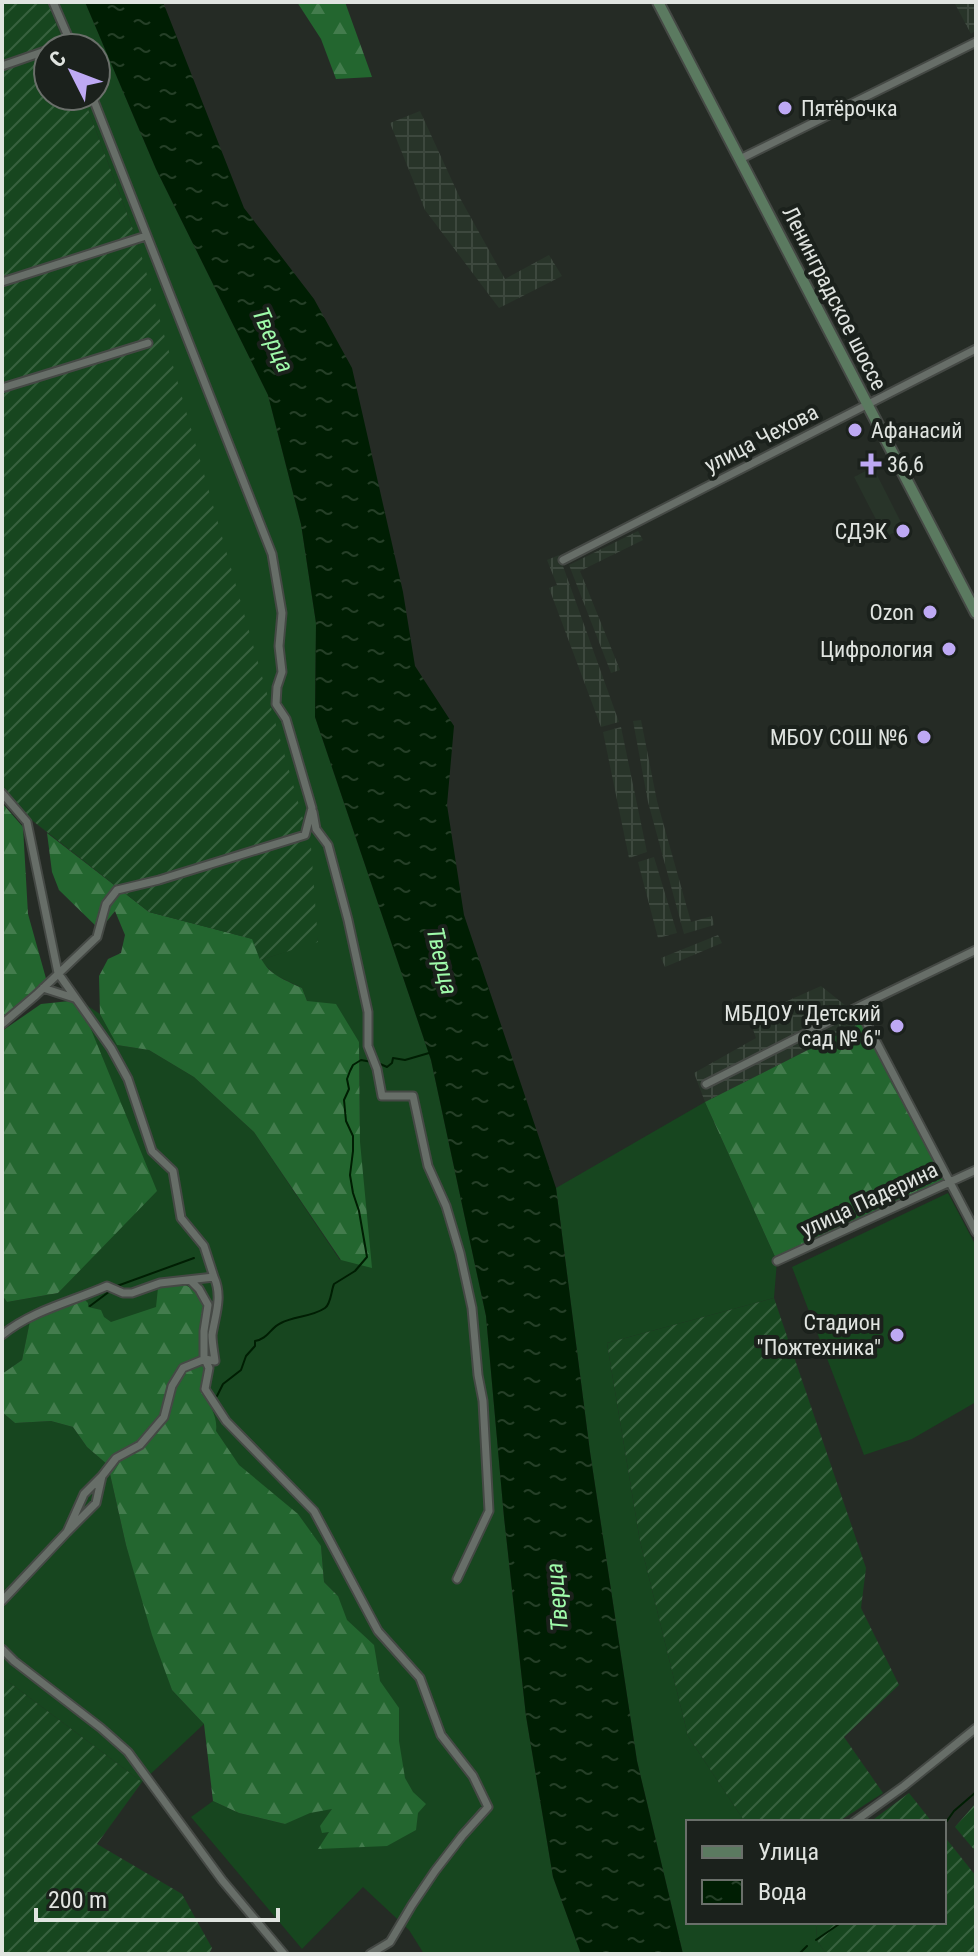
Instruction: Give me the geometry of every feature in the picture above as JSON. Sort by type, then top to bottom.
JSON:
[{"type":"main road","name":"Ленинградское шоссе","points":[[658,2],[976,613]]},
{"type":"street","points":[[53,2],[66,32]]},
{"type":"street","points":[[740,159],[976,42]]},
{"type":"street","points":[[2,66],[32,55]]},
{"type":"street","points":[[98,112],[272,554],[282,613],[279,646],[282,672],[276,704],[286,719],[316,829],[328,845],[368,1012],[368,1046],[377,1069],[382,1096],[413,1096],[428,1166],[446,1206],[460,1253],[472,1308],[483,1401],[489,1511],[457,1579]]},
{"type":"street","points":[[2,282],[146,236]]},
{"type":"street","points":[[2,388],[148,343]]},
{"type":"street","name":"улица Чехова","points":[[563,560],[976,349]]},
{"type":"street","points":[[2,793],[27,822],[58,973],[111,1048],[128,1079],[152,1151],[173,1171],[181,1218],[204,1246],[219,1288],[212,1337],[215,1361],[205,1359],[183,1368],[172,1386],[164,1417],[140,1445],[116,1458],[84,1494],[67,1532]]},
{"type":"street","points":[[2,1024],[97,937],[106,904],[117,890],[305,835],[312,808]]},
{"type":"street","points":[[706,1084],[976,950]]},
{"type":"street","points":[[43,988],[74,998]]},
{"type":"street","points":[[858,1007],[976,1232]]},
{"type":"street","name":"улица Падерина","points":[[777,1261],[976,1170]]},
{"type":"street","points":[[2,1335],[50,1307],[107,1286],[123,1293],[132,1293],[160,1283],[214,1277]]},
{"type":"street","points":[[190,1280],[208,1305],[204,1331],[205,1359],[209,1368],[205,1389],[226,1421],[314,1511],[378,1631],[420,1678],[441,1735],[473,1776],[488,1807],[435,1871],[390,1942],[370,1954]]},
{"type":"street","points":[[2,1601],[96,1503],[102,1476]]},
{"type":"street","points":[[2,1649],[128,1752],[222,1880],[284,1954]]},
{"type":"street","points":[[857,1820],[976,1728]]},
{"type":"shaded area","points":[[2,2],[48,2],[59,32],[32,32],[32,112],[89,112],[137,240],[311,847],[318,942],[260,960],[252,939],[149,912],[29,818],[2,786]]},
{"type":"shaded area","points":[[48,2],[85,2],[98,32],[59,32]]},
{"type":"shaded area","points":[[954,2],[976,2],[976,30],[971,34]]},
{"type":"shaded area","points":[[112,66],[156,169],[268,395],[301,524],[316,623],[315,717],[431,1060],[486,1316],[526,1716],[553,1877],[581,1954],[424,1954],[409,1930],[363,1887],[302,1949],[191,1817],[213,1801],[239,1813],[285,1824],[338,1596],[324,1582],[321,1546],[30,1322],[22,1360],[2,1374],[2,1295],[7,1302],[58,1293],[90,1258],[79,1000],[100,1014],[117,1045],[149,1050],[194,1077],[254,1132],[340,1260],[360,1142],[359,1042],[307,1001],[302,988],[275,975],[260,960],[318,941],[137,240],[89,112],[112,112]]},
{"type":"shaded area","points":[[420,111],[460,198],[505,279],[549,255],[562,276],[499,308],[425,210],[390,123]]},
{"type":"shaded area","points":[[875,466],[904,528],[885,537],[854,477]]},
{"type":"shaded area","points":[[638,531],[643,540],[580,571],[620,670],[611,673],[569,565]]},
{"type":"shaded area","points":[[559,555],[619,722],[601,727],[549,588],[557,585],[547,560]]},
{"type":"shaded area","points":[[641,720],[657,801],[691,922],[712,916],[714,925],[684,934],[648,802],[633,721]]},
{"type":"shaded area","points":[[621,727],[647,852],[629,858],[603,732]]},
{"type":"shaded area","points":[[654,857],[677,933],[658,938],[638,862]]},
{"type":"shaded area","points":[[718,935],[722,943],[665,967],[661,958]]},
{"type":"shaded area","points":[[821,986],[865,1021],[705,1102],[694,1073],[756,1038],[749,1018]]},
{"type":"shaded area","points":[[705,1102],[777,1261],[774,1298],[607,1343],[640,1541],[688,1736],[744,1820],[686,1820],[686,1924],[816,1924],[817,1940],[826,1954],[683,1954],[637,1761],[590,1452],[556,1188]]},
{"type":"shaded area","name":"Стадион \"Пожтехника\"","points":[[948,1193],[976,1246],[976,1402],[912,1439],[864,1455],[792,1267]]},
{"type":"shaded area","points":[[774,1298],[866,1568],[861,1608],[899,1685],[844,1737],[883,1793],[841,1820],[744,1820],[688,1736],[640,1541],[607,1343]]},
{"type":"shaded area","points":[[2,1412],[15,1423],[51,1421],[73,1427],[87,1447],[108,1465],[126,1545],[172,1690],[204,1724],[142,1782],[2,1677]]},
{"type":"shaded area","points":[[2,1677],[142,1782],[97,1844],[182,1894],[212,1948],[209,1954],[2,1954]]},
{"type":"shaded area","points":[[909,1793],[930,1820],[873,1820]]},
{"type":"shaded area","points":[[976,1803],[976,1852],[955,1827]]},
{"type":"shaded area","points":[[946,1838],[976,1876],[976,1954],[826,1954],[817,1940],[816,1924],[946,1924]]},
{"type":"green space","points":[[297,2],[345,2],[372,77],[336,79],[321,39]]},
{"type":"green space","points":[[2,803],[23,827],[28,914],[47,982],[2,1017]]},
{"type":"green space","points":[[47,833],[149,912],[253,939],[270,971],[302,988],[307,1001],[336,1004],[359,1042],[360,1142],[372,1268],[341,1260],[254,1132],[194,1077],[149,1050],[117,1045],[100,1014],[99,976],[108,959],[121,953],[125,935],[115,911],[100,930],[59,890],[52,872]]},
{"type":"green space","points":[[79,1000],[157,1191],[58,1293],[7,1302],[2,1295],[2,1031],[41,1004]]},
{"type":"green space","points":[[865,1021],[950,1182],[777,1261],[705,1102]]},
{"type":"green space","points":[[181,1283],[197,1291],[206,1304],[201,1357],[205,1373],[203,1394],[215,1416],[216,1431],[239,1465],[298,1514],[321,1546],[324,1582],[338,1596],[347,1620],[374,1645],[380,1681],[399,1708],[399,1741],[405,1778],[413,1792],[426,1804],[418,1813],[416,1830],[387,1846],[318,1849],[329,1832],[322,1833],[320,1826],[332,1809],[310,1813],[285,1824],[239,1813],[213,1801],[204,1724],[172,1690],[152,1635],[126,1545],[108,1465],[87,1447],[73,1427],[51,1421],[15,1423],[2,1412],[2,1374],[22,1360],[30,1321],[85,1300],[88,1307],[101,1310],[111,1322],[156,1307],[158,1288]]},
{"type":"water","name":"Тверца","points":[[85,2],[163,2],[244,208],[314,299],[352,368],[403,592],[415,666],[454,726],[447,805],[464,915],[556,1188],[590,1452],[637,1761],[683,1954],[581,1954],[553,1877],[526,1716],[486,1316],[431,1060],[315,717],[316,623],[301,524],[268,395],[156,169],[112,66],[112,32],[98,32]]},
{"type":"waterway","points":[[378,1063],[387,1067],[393,1058],[405,1060],[429,1053]]},
{"type":"waterway","points":[[217,1396],[223,1384],[241,1370],[255,1341],[281,1323],[325,1308],[334,1284],[355,1271],[367,1257],[350,1175],[353,1136],[346,1121],[344,1100],[353,1065],[361,1060],[372,1062]]},
{"type":"waterway","points":[[117,1286],[194,1258]]},
{"type":"waterway","points":[[90,1306],[110,1291]]},
{"type":"waterway","points":[[946,1822],[976,1792]]},
{"type":"waterway","points":[[816,1940],[839,1924]]},
{"type":"waterway","points":[[799,1954],[807,1946]]},
{"type":"place","name":"Пятёрочка","points":[[785,108]]},
{"type":"place","name":"Афанасий","points":[[855,430]]},
{"type":"place","name":"36,6","points":[[871,464]]},
{"type":"place","name":"СДЭК","points":[[903,531]]},
{"type":"place","name":"Ozon","points":[[930,612]]},
{"type":"place","name":"Цифрология","points":[[949,649]]},
{"type":"place","name":"МБОУ СОШ №6","points":[[924,737]]},
{"type":"place","name":"МБДОУ \"Детский сад № 6\"","points":[[897,1026]]},
{"type":"place","name":"Стадион \"Пожтехника\"","points":[[897,1335]]}]
